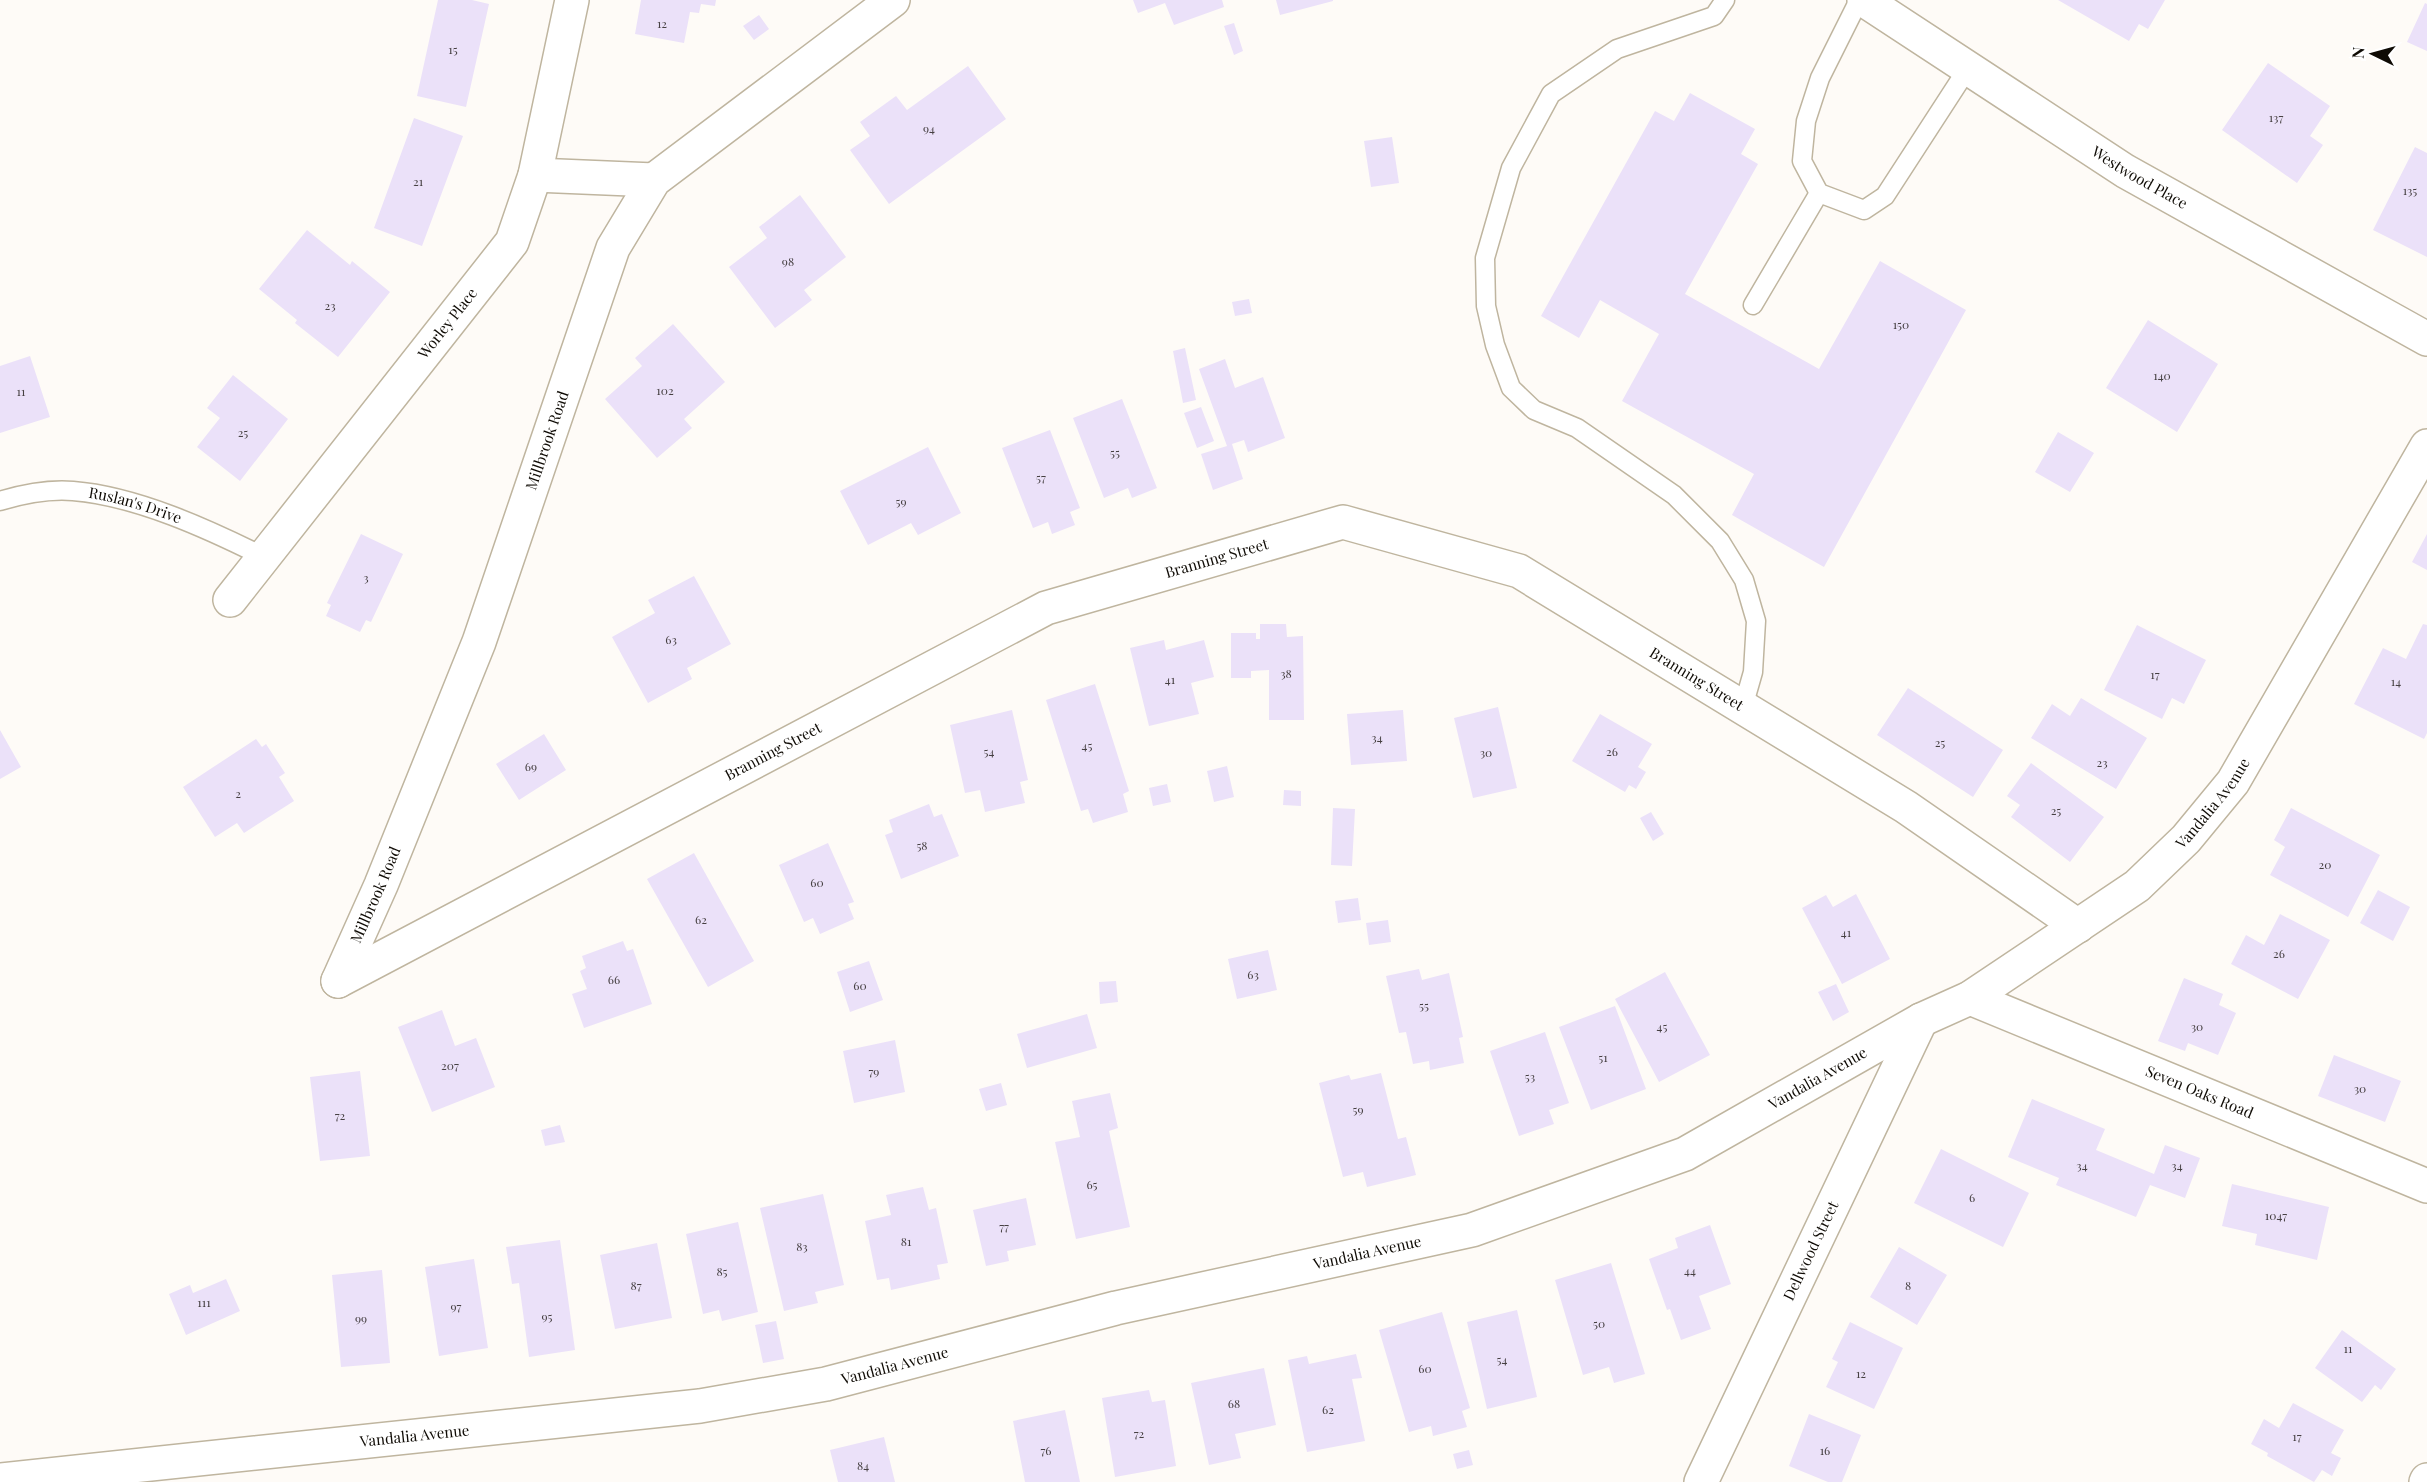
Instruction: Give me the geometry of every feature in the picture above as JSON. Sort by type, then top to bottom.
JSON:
[{"type":"street","name":"Worley Place","points":[[230,600],[512,242],[535,175],[572,0]]},
{"type":"street","name":"Millbrook Road","points":[[338,981],[381,885],[479,642],[612,248],[654,180],[893,0]]},
{"type":"street","name":"Westwood Place","points":[[1864,0],[2125,171],[2427,339]]},
{"type":"street","points":[[535,175],[654,180]]},
{"type":"street","name":"Vandalia Avenue","points":[[0,1480],[700,1406],[815,1386],[1116,1308],[1472,1230],[1685,1154],[1921,1020],[1970,998],[2137,886],[2186,839],[2233,782],[2427,446]]},
{"type":"street","name":"Branning Street","points":[[338,981],[1046,608],[1343,522],[1519,571],[1906,807],[2078,926]]},
{"type":"street","name":"Seven Oaks Road","points":[[1970,998],[2427,1186]]},
{"type":"street","name":"Dellwood Street","points":[[1701,1482],[1921,1020]]},
{"type":"lane","points":[[1725,0],[1714,16],[1617,49],[1551,94],[1511,168],[1485,258],[1486,306],[1495,345],[1511,387],[1534,410],[1577,428],[1674,495],[1720,541],[1744,580],[1756,621],[1753,672],[1743,707]]},
{"type":"lane","points":[[1859,0],[1820,78],[1806,121],[1802,161],[1819,194],[1863,210],[1885,196],[1968,68]]},
{"type":"lane","points":[[1753,305],[1819,194]]},
{"type":"lane","name":"Ruslan's Drive","points":[[0,501],[22,494],[72,490],[123,499],[219,534],[264,557]]},
{"type":"building","points":[[438,0],[472,0],[489,4],[466,107],[417,96]]},
{"type":"building","points":[[641,0],[716,0],[715,6],[701,4],[699,13],[690,12],[684,43],[635,34]]},
{"type":"building","points":[[1133,0],[1222,0],[1224,7],[1174,25],[1165,3],[1138,13]]},
{"type":"building","points":[[1276,0],[1333,0],[1333,1],[1280,15]]},
{"type":"building","points":[[2058,0],[2165,0],[2148,29],[2139,24],[2129,41]]},
{"type":"building","points":[[2425,3],[2427,4],[2427,51],[2407,42]]},
{"type":"building","points":[[759,15],[769,29],[754,40],[743,26]]},
{"type":"building","points":[[1234,23],[1243,51],[1234,55],[1224,26]]},
{"type":"building","points":[[2268,63],[2330,106],[2310,136],[2323,145],[2297,183],[2222,130]]},
{"type":"building","points":[[968,66],[1006,119],[889,204],[850,150],[870,136],[860,122],[896,96],[907,110]]},
{"type":"building","points":[[1690,93],[1755,129],[1741,154],[1758,164],[1685,294],[1819,369],[1880,261],[1966,310],[1824,567],[1732,515],[1754,474],[1622,401],[1659,334],[1600,300],[1579,338],[1541,316],[1655,111],[1674,121]]},
{"type":"building","points":[[414,118],[463,136],[422,246],[374,228]]},
{"type":"building","points":[[1392,137],[1399,183],[1371,187],[1364,141]]},
{"type":"building","points":[[2415,147],[2427,153],[2427,257],[2373,230]]},
{"type":"building","points":[[800,195],[846,257],[804,290],[812,300],[775,328],[729,267],[767,238],[759,227]]},
{"type":"building","points":[[307,230],[350,265],[352,261],[390,292],[338,357],[295,323],[297,320],[259,289]]},
{"type":"building","points":[[1249,299],[1252,313],[1235,316],[1232,302]]},
{"type":"building","points":[[2148,320],[2218,364],[2177,432],[2106,388]]},
{"type":"building","points":[[673,324],[725,382],[684,419],[692,428],[657,458],[605,399],[642,366],[635,358]]},
{"type":"building","points":[[1185,348],[1196,400],[1183,403],[1173,351]]},
{"type":"building","points":[[30,356],[50,417],[0,433],[0,366]]},
{"type":"building","points":[[1225,359],[1235,388],[1263,377],[1285,438],[1248,452],[1244,440],[1232,444],[1243,479],[1213,490],[1201,454],[1227,446],[1199,369]]},
{"type":"building","points":[[233,375],[288,419],[240,481],[197,447],[220,418],[207,408]]},
{"type":"building","points":[[1122,399],[1157,488],[1132,498],[1128,488],[1104,498],[1073,418]]},
{"type":"building","points":[[1201,407],[1214,441],[1197,448],[1184,413]]},
{"type":"building","points":[[1050,430],[1080,508],[1070,512],[1075,525],[1052,534],[1048,522],[1033,528],[1002,448]]},
{"type":"building","points":[[2058,432],[2094,453],[2070,492],[2035,472]]},
{"type":"building","points":[[928,447],[961,513],[918,535],[911,523],[868,545],[840,491]]},
{"type":"building","points":[[361,534],[403,554],[371,622],[366,620],[360,632],[326,616],[331,605],[327,603]]},
{"type":"building","points":[[2427,534],[2427,570],[2412,562]]},
{"type":"building","points":[[694,576],[731,644],[687,668],[692,679],[648,703],[612,637],[655,613],[648,600]]},
{"type":"building","points":[[1260,624],[1286,624],[1287,637],[1303,636],[1304,720],[1269,720],[1269,670],[1251,671],[1251,678],[1231,678],[1231,633],[1256,633],[1256,639],[1260,639]]},
{"type":"building","points":[[2423,624],[2427,625],[2427,733],[2424,739],[2354,704],[2383,648],[2406,659]]},
{"type":"building","points":[[2137,625],[2206,660],[2184,704],[2172,698],[2162,719],[2104,690]]},
{"type":"building","points":[[1164,640],[1166,650],[1204,640],[1214,677],[1191,683],[1199,714],[1149,726],[1130,648]]},
{"type":"building","points":[[1095,684],[1129,791],[1123,794],[1128,812],[1093,823],[1088,809],[1081,811],[1046,700]]},
{"type":"building","points":[[1908,688],[2003,750],[1973,797],[1877,735]]},
{"type":"building","points":[[2081,698],[2147,738],[2116,789],[2031,738],[2052,704],[2070,716]]},
{"type":"building","points":[[1498,707],[1517,788],[1473,798],[1454,718]]},
{"type":"building","points":[[1012,710],[1028,780],[1020,782],[1025,803],[985,812],[980,790],[965,793],[950,725]]},
{"type":"building","points":[[1403,710],[1407,761],[1351,765],[1347,714]]},
{"type":"building","points":[[1600,714],[1652,744],[1638,767],[1646,772],[1636,789],[1629,785],[1625,792],[1572,761]]},
{"type":"building","points":[[0,730],[21,767],[0,779]]},
{"type":"building","points":[[544,734],[566,770],[519,800],[496,764]]},
{"type":"building","points":[[256,739],[262,747],[266,744],[285,773],[279,777],[294,801],[244,833],[237,823],[215,837],[183,787]]},
{"type":"building","points":[[2031,763],[2104,817],[2070,862],[2011,817],[2020,805],[2007,796]]},
{"type":"building","points":[[1227,766],[1234,797],[1214,802],[1207,771]]},
{"type":"building","points":[[1167,784],[1171,802],[1153,806],[1149,788]]},
{"type":"building","points":[[1284,790],[1301,791],[1301,806],[1283,805]]},
{"type":"building","points":[[929,804],[934,817],[942,814],[959,856],[901,879],[885,835],[893,832],[889,820]]},
{"type":"building","points":[[1333,808],[1355,809],[1352,866],[1331,865]]},
{"type":"building","points":[[2291,808],[2380,855],[2348,917],[2270,875],[2285,847],[2274,840]]},
{"type":"building","points":[[1651,812],[1664,834],[1653,841],[1640,818]]},
{"type":"building","points":[[828,843],[854,902],[848,904],[854,919],[820,934],[813,918],[804,922],[779,865]]},
{"type":"building","points":[[694,853],[754,961],[708,987],[647,879]]},
{"type":"building","points":[[2378,890],[2410,907],[2393,941],[2360,923]]},
{"type":"building","points":[[1856,894],[1890,959],[1842,984],[1802,908],[1826,895],[1833,907]]},
{"type":"building","points":[[1358,898],[1361,920],[1338,923],[1335,901]]},
{"type":"building","points":[[2280,914],[2330,940],[2298,999],[2231,964],[2246,935],[2264,945]]},
{"type":"building","points":[[1388,920],[1391,942],[1369,945],[1366,923]]},
{"type":"building","points":[[623,941],[627,951],[633,949],[652,1004],[584,1028],[572,994],[587,989],[580,971],[586,968],[582,956]]},
{"type":"building","points":[[1268,950],[1277,990],[1237,999],[1228,959]]},
{"type":"building","points":[[869,961],[883,1000],[850,1012],[837,972]]},
{"type":"building","points":[[1419,969],[1422,980],[1449,973],[1463,1037],[1459,1038],[1464,1063],[1430,1070],[1429,1061],[1413,1064],[1406,1032],[1399,1033],[1386,976]]},
{"type":"building","points":[[1665,972],[1710,1055],[1659,1082],[1615,999]]},
{"type":"building","points":[[2184,978],[2223,994],[2219,1005],[2236,1013],[2218,1055],[2188,1043],[2185,1051],[2158,1041]]},
{"type":"building","points":[[1116,981],[1118,1002],[1100,1004],[1099,982]]},
{"type":"building","points":[[1836,984],[1849,1012],[1833,1021],[1818,992]]},
{"type":"building","points":[[1615,1006],[1646,1089],[1591,1110],[1559,1027]]},
{"type":"building","points":[[442,1010],[455,1046],[476,1038],[495,1087],[432,1112],[398,1027]]},
{"type":"building","points":[[1087,1014],[1097,1048],[1027,1068],[1017,1034]]},
{"type":"building","points":[[1545,1032],[1569,1103],[1549,1110],[1554,1124],[1519,1136],[1490,1051]]},
{"type":"building","points":[[895,1040],[905,1092],[854,1103],[843,1051]]},
{"type":"building","points":[[2334,1055],[2401,1081],[2385,1122],[2318,1096]]},
{"type":"building","points":[[360,1071],[370,1156],[320,1161],[310,1077]]},
{"type":"building","points":[[1381,1073],[1398,1139],[1406,1137],[1416,1175],[1367,1187],[1363,1172],[1343,1177],[1319,1083],[1349,1075],[1351,1080]]},
{"type":"building","points":[[1001,1083],[1007,1105],[986,1111],[979,1089]]},
{"type":"building","points":[[1110,1093],[1118,1128],[1109,1131],[1130,1227],[1076,1239],[1055,1142],[1080,1137],[1072,1101]]},
{"type":"building","points":[[2032,1099],[2105,1129],[2096,1150],[2154,1174],[2165,1145],[2200,1158],[2185,1198],[2150,1185],[2136,1217],[2056,1185],[2059,1178],[2008,1157]]},
{"type":"building","points":[[560,1125],[565,1142],[545,1146],[541,1130]]},
{"type":"building","points":[[1941,1149],[2029,1193],[2003,1247],[1914,1203]]},
{"type":"building","points":[[2232,1184],[2329,1207],[2317,1260],[2255,1245],[2257,1234],[2222,1226]]},
{"type":"building","points":[[923,1187],[929,1210],[936,1208],[948,1263],[937,1265],[940,1279],[891,1290],[889,1278],[877,1280],[865,1221],[891,1215],[886,1195]]},
{"type":"building","points":[[823,1194],[844,1285],[815,1292],[818,1303],[784,1311],[760,1208]]},
{"type":"building","points":[[1026,1198],[1036,1245],[1007,1251],[1009,1261],[986,1266],[973,1210]]},
{"type":"building","points":[[738,1222],[758,1312],[722,1321],[719,1310],[703,1314],[686,1234]]},
{"type":"building","points":[[1710,1225],[1731,1284],[1699,1296],[1711,1329],[1681,1340],[1670,1309],[1667,1310],[1649,1259],[1678,1248],[1675,1238]]},
{"type":"building","points":[[560,1240],[575,1350],[529,1357],[519,1283],[512,1284],[506,1247]]},
{"type":"building","points":[[657,1243],[672,1318],[615,1329],[600,1255]]},
{"type":"building","points":[[1899,1247],[1947,1275],[1917,1325],[1870,1297]]},
{"type":"building","points":[[474,1259],[488,1348],[439,1356],[425,1267]]},
{"type":"building","points":[[1611,1263],[1645,1374],[1614,1383],[1609,1367],[1583,1375],[1555,1280]]},
{"type":"building","points":[[382,1270],[390,1363],[341,1367],[332,1275]]},
{"type":"building","points":[[226,1279],[240,1311],[186,1335],[169,1294],[190,1285],[193,1293]]},
{"type":"building","points":[[1517,1310],[1537,1397],[1487,1409],[1467,1322]]},
{"type":"building","points":[[1442,1312],[1470,1408],[1462,1411],[1467,1427],[1433,1436],[1431,1426],[1409,1432],[1379,1330]]},
{"type":"building","points":[[776,1321],[784,1359],[763,1363],[755,1325]]},
{"type":"building","points":[[1850,1322],[1903,1348],[1874,1409],[1826,1387],[1838,1362],[1832,1359]]},
{"type":"building","points":[[2342,1330],[2396,1369],[2381,1390],[2375,1385],[2362,1402],[2315,1368]]},
{"type":"building","points":[[1356,1354],[1362,1378],[1352,1379],[1365,1441],[1307,1452],[1288,1360],[1307,1356],[1309,1364]]},
{"type":"building","points":[[1264,1368],[1276,1425],[1235,1434],[1241,1458],[1209,1465],[1191,1383]]},
{"type":"building","points":[[1149,1390],[1152,1402],[1165,1400],[1176,1466],[1115,1477],[1102,1398]]},
{"type":"building","points":[[2293,1403],[2344,1430],[2331,1453],[2341,1458],[2332,1476],[2322,1470],[2314,1482],[2267,1456],[2268,1453],[2251,1444],[2264,1419],[2279,1428]]},
{"type":"building","points":[[1065,1410],[1080,1482],[1025,1482],[1013,1421]]},
{"type":"building","points":[[1809,1414],[1861,1435],[1842,1482],[1828,1482],[1789,1466]]},
{"type":"building","points":[[884,1437],[895,1482],[838,1482],[830,1450]]},
{"type":"building","points":[[1469,1450],[1473,1465],[1457,1469],[1453,1454]]}]
